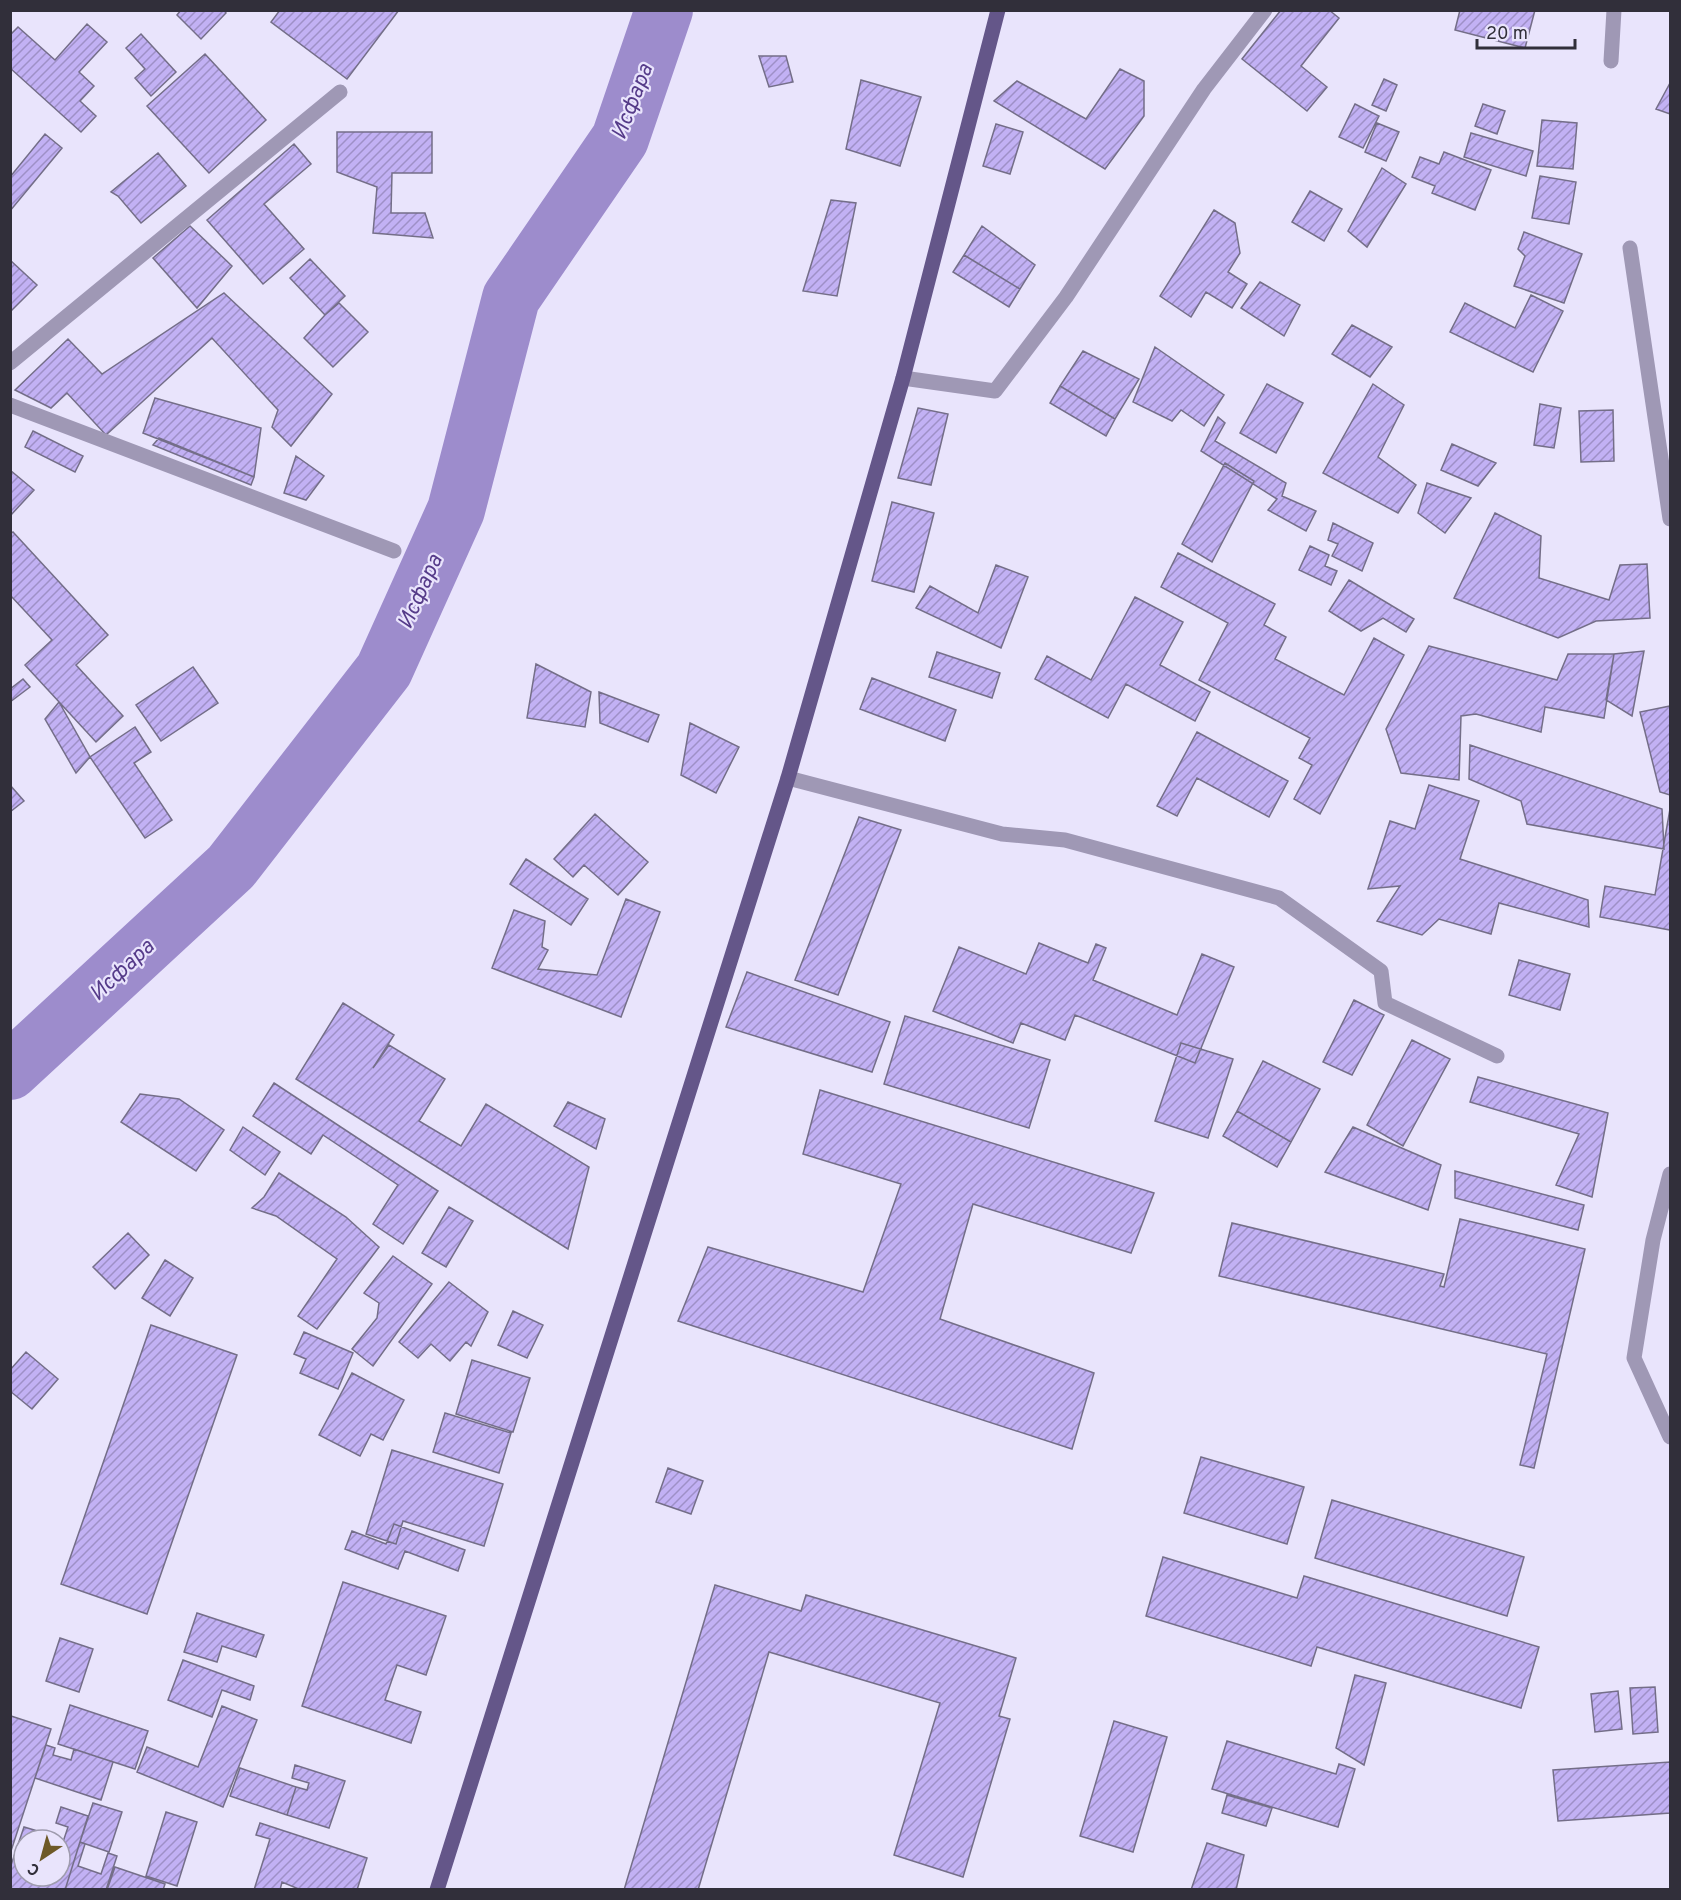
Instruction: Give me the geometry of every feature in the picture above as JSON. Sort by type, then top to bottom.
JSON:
[{"type":"main road","points":[[437,1890],[788,778],[903,378],[998,10]]},
{"type":"street","points":[[903,378],[995,391],[1066,297],[1204,89],[1265,10]]},
{"type":"street","points":[[1611,61],[1614,10]]},
{"type":"street","points":[[10,363],[340,92]]},
{"type":"street","points":[[1630,248],[1671,519]]},
{"type":"street","points":[[10,405],[394,551]]},
{"type":"street","points":[[788,778],[1002,834],[1065,840],[1279,898],[1381,971],[1385,1003],[1497,1056]]},
{"type":"street","points":[[1671,1174],[1653,1240],[1634,1358],[1671,1437]]},
{"type":"building","points":[[181,10],[224,10],[226,13],[201,39],[177,15]]},
{"type":"building","points":[[280,10],[399,10],[347,79],[271,22]]},
{"type":"building","points":[[1281,10],[1329,10],[1339,18],[1301,66],[1327,87],[1307,111],[1242,59]]},
{"type":"building","points":[[1460,10],[1535,10],[1525,48],[1455,30]]},
{"type":"building","points":[[87,24],[107,42],[79,72],[94,86],[80,101],[96,116],[81,132],[10,68],[10,35],[18,27],[55,60]]},
{"type":"building","points":[[141,34],[176,72],[151,96],[135,78],[145,69],[126,48]]},
{"type":"building","points":[[205,54],[266,120],[209,173],[147,106]]},
{"type":"building","points":[[759,56],[786,56],[793,82],[769,87]]},
{"type":"building","points":[[1120,69],[1144,81],[1144,116],[1105,169],[994,101],[1017,81],[1086,119]]},
{"type":"building","points":[[1384,79],[1397,85],[1386,111],[1372,105]]},
{"type":"building","points":[[861,80],[921,97],[900,166],[846,149]]},
{"type":"building","points":[[1670,83],[1670,114],[1656,109]]},
{"type":"building","points":[[1355,104],[1379,116],[1363,148],[1339,137]]},
{"type":"building","points":[[1483,104],[1505,111],[1497,134],[1475,126]]},
{"type":"building","points":[[1542,120],[1577,123],[1573,169],[1537,166]]},
{"type":"building","points":[[1377,123],[1399,132],[1386,161],[1365,152]]},
{"type":"building","points":[[996,124],[1023,132],[1010,174],[983,166]]},
{"type":"building","points":[[337,132],[432,132],[432,173],[392,173],[391,213],[425,213],[433,238],[373,233],[377,187],[337,172]]},
{"type":"building","points":[[1471,133],[1533,151],[1526,176],[1464,157]]},
{"type":"building","points":[[45,134],[62,148],[10,211],[10,177]]},
{"type":"building","points":[[294,144],[311,164],[264,204],[304,249],[263,284],[207,220]]},
{"type":"building","points":[[1444,152],[1491,170],[1475,210],[1432,193],[1435,186],[1412,177],[1420,157],[1439,164]]},
{"type":"building","points":[[158,153],[186,186],[141,223],[118,196],[111,192]]},
{"type":"building","points":[[1382,168],[1406,184],[1367,247],[1348,231]]},
{"type":"building","points":[[1540,176],[1576,182],[1569,224],[1532,218]]},
{"type":"building","points":[[1310,191],[1342,209],[1324,241],[1292,222]]},
{"type":"building","points":[[831,200],[856,203],[837,296],[803,291]]},
{"type":"building","points":[[1214,210],[1235,223],[1240,253],[1228,272],[1247,284],[1232,308],[1206,292],[1191,317],[1160,296]]},
{"type":"building","points":[[190,226],[232,266],[197,308],[153,258]]},
{"type":"building","points":[[982,226],[1035,265],[1020,289],[964,255]]},
{"type":"building","points":[[1524,232],[1582,254],[1564,303],[1514,286],[1525,256],[1518,249]]},
{"type":"building","points":[[964,255],[1020,289],[1009,307],[953,272]]},
{"type":"building","points":[[310,259],[345,296],[325,315],[290,278]]},
{"type":"building","points":[[10,260],[37,285],[10,312]]},
{"type":"building","points":[[1260,282],[1300,305],[1284,336],[1241,308]]},
{"type":"building","points":[[224,293],[332,394],[291,446],[272,427],[278,410],[212,338],[106,435],[67,393],[51,408],[15,390],[68,339],[102,374]]},
{"type":"building","points":[[1531,295],[1563,311],[1533,372],[1450,332],[1465,303],[1515,328]]},
{"type":"building","points":[[339,303],[368,332],[333,367],[304,338]]},
{"type":"building","points":[[1352,325],[1392,347],[1370,377],[1332,354]]},
{"type":"building","points":[[1155,347],[1224,395],[1204,426],[1181,410],[1172,421],[1133,402]]},
{"type":"building","points":[[1083,351],[1139,379],[1115,419],[1060,386]]},
{"type":"building","points":[[1267,384],[1303,403],[1276,453],[1240,433]]},
{"type":"building","points":[[1373,384],[1404,405],[1378,457],[1416,485],[1398,513],[1323,473]]},
{"type":"building","points":[[1060,386],[1115,419],[1106,436],[1050,403]]},
{"type":"building","points":[[155,398],[261,428],[254,477],[143,433]]},
{"type":"building","points":[[1540,404],[1561,408],[1554,448],[1534,445]]},
{"type":"building","points":[[918,408],[948,414],[931,485],[898,478]]},
{"type":"building","points":[[1613,410],[1614,461],[1581,462],[1579,411]]},
{"type":"building","points":[[1218,417],[1225,423],[1215,441],[1286,483],[1282,496],[1316,511],[1306,531],[1268,510],[1277,499],[1201,451]]},
{"type":"building","points":[[33,431],[83,456],[75,472],[25,447]]},
{"type":"building","points":[[159,438],[254,477],[251,485],[153,445]]},
{"type":"building","points":[[1452,444],[1496,463],[1478,486],[1441,470]]},
{"type":"building","points":[[296,456],[324,476],[306,500],[284,493]]},
{"type":"building","points":[[1225,463],[1254,481],[1212,562],[1182,544]]},
{"type":"building","points":[[10,470],[34,490],[10,516]]},
{"type":"building","points":[[1427,483],[1471,498],[1445,533],[1418,513]]},
{"type":"building","points":[[892,502],[934,513],[914,592],[872,581]]},
{"type":"building","points":[[1495,513],[1541,536],[1539,578],[1609,600],[1620,565],[1647,564],[1650,618],[1596,621],[1558,638],[1454,598]]},
{"type":"building","points":[[1333,523],[1373,543],[1362,571],[1332,556],[1338,544],[1328,540]]},
{"type":"building","points":[[13,532],[108,635],[76,665],[123,716],[96,742],[25,665],[52,640],[10,595],[10,534]]},
{"type":"building","points":[[1310,546],[1329,555],[1325,566],[1337,571],[1331,585],[1299,570]]},
{"type":"building","points":[[1178,553],[1275,604],[1264,625],[1286,637],[1275,659],[1344,695],[1374,638],[1404,655],[1320,814],[1294,799],[1312,765],[1299,758],[1310,738],[1199,680],[1228,623],[1161,587]]},
{"type":"building","points":[[996,565],[1028,577],[1001,648],[916,608],[930,586],[978,613]]},
{"type":"building","points":[[1349,580],[1414,619],[1406,632],[1383,618],[1361,631],[1329,611]]},
{"type":"building","points":[[1135,597],[1183,622],[1160,665],[1210,692],[1195,721],[1126,684],[1108,718],[1035,679],[1047,656],[1091,680]]},
{"type":"building","points":[[1429,646],[1557,680],[1568,654],[1614,654],[1604,718],[1545,707],[1541,732],[1476,714],[1461,716],[1459,780],[1401,773],[1386,729]]},
{"type":"building","points":[[1644,651],[1632,716],[1606,700],[1614,654]]},
{"type":"building","points":[[937,652],[1000,673],[992,698],[929,677]]},
{"type":"building","points":[[536,664],[591,692],[585,727],[527,718]]},
{"type":"building","points":[[193,667],[218,703],[161,741],[136,705]]},
{"type":"building","points":[[872,678],[956,710],[945,741],[860,709]]},
{"type":"building","points":[[23,679],[30,687],[10,702],[10,689]]},
{"type":"building","points":[[599,692],[659,715],[648,742],[600,723]]},
{"type":"building","points":[[59,702],[90,757],[76,773],[45,719]]},
{"type":"building","points":[[1670,706],[1670,795],[1660,792],[1640,712]]},
{"type":"building","points":[[690,723],[739,747],[716,793],[681,775]]},
{"type":"building","points":[[135,727],[151,752],[134,763],[172,820],[145,838],[90,757]]},
{"type":"building","points":[[1197,732],[1288,781],[1269,817],[1197,778],[1177,816],[1157,806]]},
{"type":"building","points":[[1470,745],[1662,809],[1664,849],[1527,824],[1521,801],[1469,779]]},
{"type":"building","points":[[10,785],[24,801],[10,812]]},
{"type":"building","points":[[1429,785],[1479,801],[1460,859],[1588,900],[1589,927],[1499,903],[1491,934],[1439,919],[1422,935],[1377,921],[1400,886],[1368,889],[1390,821],[1415,829]]},
{"type":"building","points":[[1670,809],[1670,930],[1600,917],[1605,886],[1655,895]]},
{"type":"building","points":[[595,814],[648,862],[618,895],[584,865],[573,877],[554,859]]},
{"type":"building","points":[[859,817],[901,830],[838,995],[795,980]]},
{"type":"building","points":[[526,859],[588,899],[571,925],[510,884]]},
{"type":"building","points":[[626,899],[660,912],[621,1017],[492,968],[514,910],[545,921],[542,947],[548,950],[538,969],[597,975]]},
{"type":"building","points":[[1039,943],[1088,963],[1096,944],[1106,948],[1093,980],[1177,1015],[1202,954],[1234,967],[1195,1063],[1075,1015],[1065,1040],[1021,1023],[1013,1043],[933,1011],[959,947],[1026,974]]},
{"type":"building","points":[[1519,960],[1570,974],[1560,1010],[1509,995]]},
{"type":"building","points":[[747,972],[890,1022],[872,1072],[726,1027]]},
{"type":"building","points":[[1354,1000],[1384,1015],[1352,1075],[1323,1062]]},
{"type":"building","points":[[343,1003],[394,1035],[373,1068],[389,1045],[445,1079],[419,1121],[461,1146],[486,1104],[589,1167],[568,1249],[296,1079]]},
{"type":"building","points":[[905,1016],[1050,1060],[1029,1128],[884,1084]]},
{"type":"building","points":[[1412,1040],[1450,1059],[1403,1146],[1367,1125]]},
{"type":"building","points":[[1181,1043],[1233,1059],[1208,1138],[1155,1121]]},
{"type":"building","points":[[1263,1061],[1320,1089],[1291,1142],[1237,1111]]},
{"type":"building","points":[[1478,1077],[1608,1113],[1592,1197],[1556,1185],[1579,1134],[1470,1102]]},
{"type":"building","points":[[274,1083],[438,1191],[403,1244],[373,1224],[398,1185],[323,1135],[311,1154],[253,1116]]},
{"type":"building","points":[[820,1090],[1154,1193],[1131,1253],[973,1204],[940,1319],[1094,1373],[1072,1449],[678,1321],[708,1247],[863,1292],[901,1184],[803,1154]]},
{"type":"building","points":[[140,1094],[179,1099],[224,1130],[196,1171],[121,1122]]},
{"type":"building","points":[[568,1102],[605,1119],[596,1149],[554,1126]]},
{"type":"building","points":[[1237,1111],[1291,1142],[1277,1167],[1223,1136]]},
{"type":"building","points":[[243,1127],[280,1152],[265,1175],[230,1150]]},
{"type":"building","points":[[1353,1127],[1441,1165],[1428,1210],[1325,1172]]},
{"type":"building","points":[[1455,1171],[1584,1205],[1578,1230],[1455,1198]]},
{"type":"building","points":[[279,1173],[346,1217],[379,1247],[317,1329],[298,1316],[337,1259],[276,1216],[252,1208],[264,1197]]},
{"type":"building","points":[[449,1207],[473,1221],[446,1267],[422,1253]]},
{"type":"building","points":[[1460,1219],[1585,1249],[1534,1468],[1520,1465],[1547,1354],[1219,1276],[1232,1223],[1444,1274],[1440,1286],[1444,1287]]},
{"type":"building","points":[[128,1233],[149,1255],[115,1289],[93,1267]]},
{"type":"building","points":[[393,1256],[432,1284],[373,1366],[352,1349],[377,1318],[379,1303],[364,1293]]},
{"type":"building","points":[[165,1260],[193,1278],[170,1316],[142,1298]]},
{"type":"building","points":[[449,1282],[488,1312],[471,1346],[466,1342],[450,1361],[431,1344],[418,1358],[399,1342]]},
{"type":"building","points":[[513,1311],[543,1325],[527,1358],[498,1345]]},
{"type":"building","points":[[151,1325],[237,1355],[147,1614],[61,1584]]},
{"type":"building","points":[[304,1332],[353,1353],[338,1389],[300,1373],[306,1359],[294,1354]]},
{"type":"building","points":[[26,1352],[58,1379],[32,1409],[10,1391],[10,1370]]},
{"type":"building","points":[[472,1360],[530,1378],[513,1432],[456,1414]]},
{"type":"building","points":[[352,1373],[404,1400],[383,1440],[371,1434],[360,1456],[319,1435]]},
{"type":"building","points":[[445,1413],[511,1433],[499,1473],[433,1452]]},
{"type":"building","points":[[392,1450],[503,1484],[484,1546],[403,1521],[396,1544],[366,1534]]},
{"type":"building","points":[[1201,1457],[1304,1487],[1287,1544],[1184,1513]]},
{"type":"building","points":[[668,1468],[703,1481],[691,1514],[656,1502]]},
{"type":"building","points":[[1332,1500],[1524,1557],[1507,1616],[1315,1558]]},
{"type":"building","points":[[394,1524],[465,1550],[458,1571],[405,1551],[398,1569],[345,1549],[352,1531],[386,1544]]},
{"type":"building","points":[[1163,1557],[1297,1598],[1304,1576],[1539,1647],[1521,1708],[1317,1647],[1311,1666],[1146,1616]]},
{"type":"building","points":[[343,1582],[446,1616],[426,1675],[397,1665],[385,1700],[421,1712],[411,1743],[302,1706]]},
{"type":"building","points":[[715,1585],[801,1611],[806,1595],[1016,1658],[999,1716],[1010,1719],[963,1877],[894,1855],[940,1703],[769,1652],[698,1890],[624,1890]]},
{"type":"building","points":[[197,1613],[264,1635],[256,1657],[222,1646],[217,1662],[184,1652]]},
{"type":"building","points":[[60,1638],[93,1649],[79,1692],[46,1681]]},
{"type":"building","points":[[183,1660],[254,1686],[250,1700],[222,1690],[212,1717],[168,1700]]},
{"type":"building","points":[[1355,1675],[1386,1683],[1364,1765],[1336,1748]]},
{"type":"building","points":[[1655,1687],[1658,1732],[1633,1734],[1630,1688]]},
{"type":"building","points":[[1618,1691],[1622,1729],[1595,1732],[1591,1694]]},
{"type":"building","points":[[70,1705],[148,1731],[135,1769],[58,1744]]},
{"type":"building","points":[[222,1706],[257,1720],[223,1807],[137,1772],[147,1747],[198,1767]]},
{"type":"building","points":[[11,1716],[51,1729],[19,1828],[12,1828],[10,1854]]},
{"type":"building","points":[[1114,1721],[1167,1737],[1133,1852],[1080,1836]]},
{"type":"building","points":[[1227,1741],[1336,1774],[1339,1764],[1355,1769],[1338,1827],[1212,1789]]},
{"type":"building","points":[[46,1745],[55,1748],[53,1755],[71,1760],[74,1749],[113,1762],[101,1800],[35,1778]]},
{"type":"building","points":[[1670,1762],[1670,1813],[1558,1821],[1553,1770]]},
{"type":"building","points":[[295,1765],[345,1781],[329,1828],[287,1815],[296,1787],[307,1790],[309,1783],[292,1778]]},
{"type":"building","points":[[240,1768],[296,1787],[287,1815],[230,1796]]},
{"type":"building","points":[[1227,1795],[1272,1808],[1266,1826],[1222,1813]]},
{"type":"building","points":[[93,1803],[122,1812],[109,1852],[80,1842]]},
{"type":"building","points":[[61,1807],[88,1816],[72,1867],[72,1828],[56,1823]]},
{"type":"building","points":[[166,1812],[197,1822],[177,1886],[146,1876]]},
{"type":"building","points":[[260,1823],[367,1858],[357,1890],[301,1890],[282,1882],[280,1890],[254,1890],[270,1839],[256,1835]]},
{"type":"building","points":[[80,1842],[85,1844],[78,1866],[101,1874],[108,1853],[117,1856],[106,1890],[65,1890],[72,1888],[72,1868]]},
{"type":"building","points":[[1207,1843],[1244,1855],[1236,1890],[1191,1890]]},
{"type":"building","points":[[12,1862],[12,1888],[66,1888],[65,1890],[10,1890]]},
{"type":"building","points":[[115,1867],[165,1884],[163,1890],[107,1890]]},
{"type":"waterway","name":"Исфара","points":[[10,1071],[231,867],[384,670],[456,510],[511,298],[620,139],[664,10]]}]
